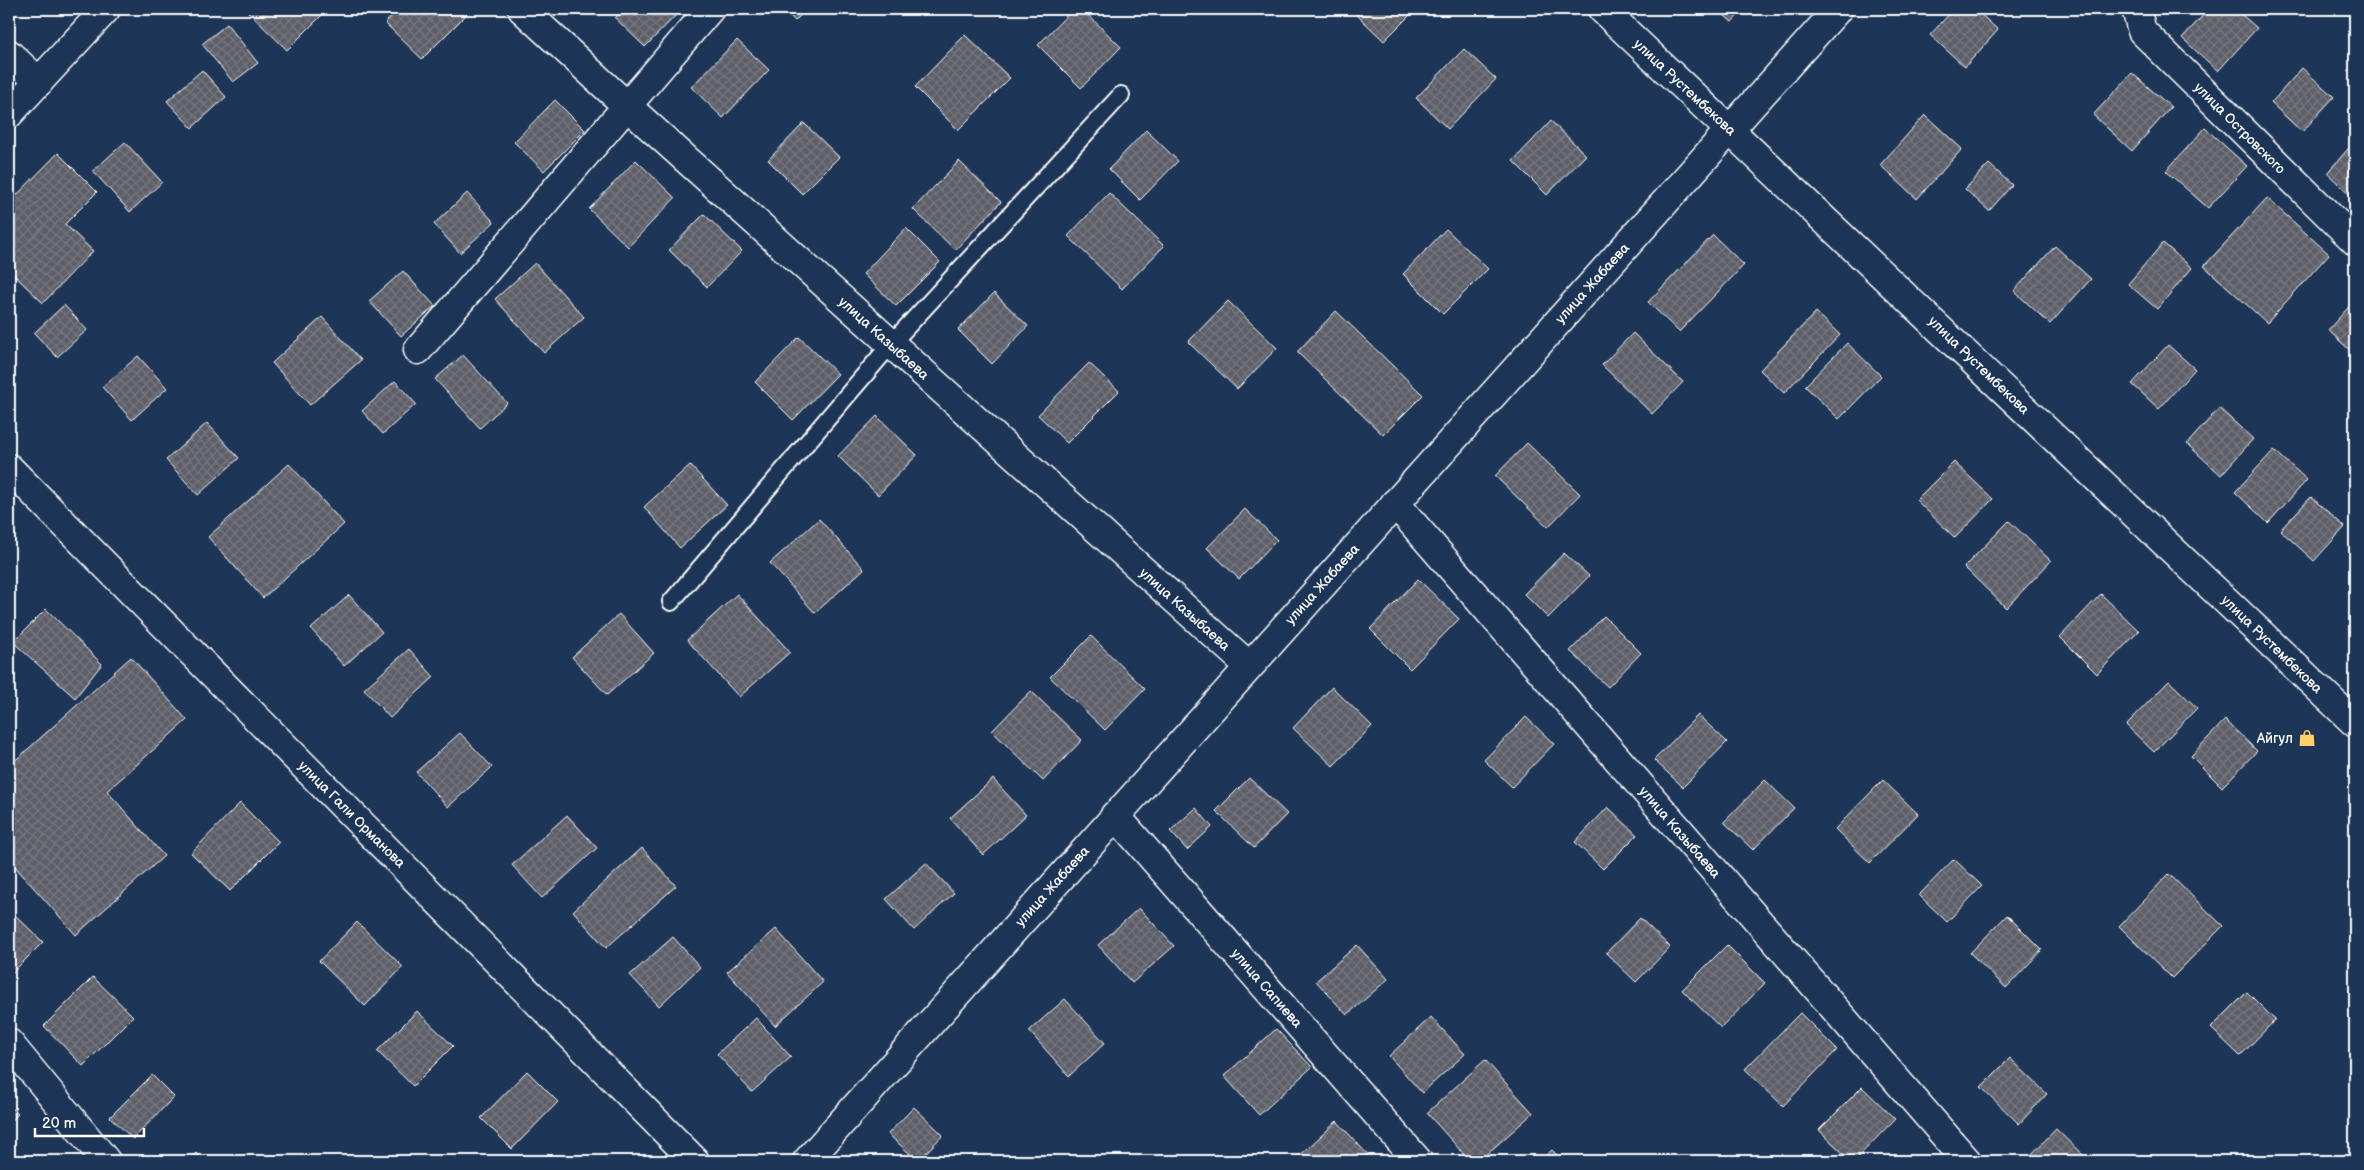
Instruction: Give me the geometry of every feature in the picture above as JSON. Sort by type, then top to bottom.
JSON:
[{"type":"street","points":[[9,114],[106,9]]},
{"type":"street","name":"улица Казыбаева","points":[[522,9],[627,106],[1249,666]]},
{"type":"street","points":[[418,350],[710,9]]},
{"type":"street","name":"улица Рустембекова","points":[[1602,9],[2355,723]]},
{"type":"street","name":"улица Жабаева","points":[[807,1161],[1838,9]]},
{"type":"street","name":"улица Островского","points":[[2136,9],[2142,32],[2355,240]]},
{"type":"street","points":[[9,54],[39,82]]},
{"type":"street","name":"улица Гали Орманова","points":[[9,468],[695,1161]]},
{"type":"street","name":"улица Казыбаева","points":[[1395,503],[1967,1161]]},
{"type":"street","name":"улица Сапиева","points":[[1115,815],[1418,1161]]},
{"type":"street","points":[[9,1043],[106,1161]]},
{"type":"lane","points":[[671,602],[891,344],[1121,95]]},
{"type":"building","points":[[245,9],[320,9],[324,13],[287,50]]},
{"type":"building","points":[[398,9],[462,9],[467,14],[422,59],[385,23]]},
{"type":"building","points":[[624,9],[682,9],[645,47],[615,18]]},
{"type":"building","points":[[783,9],[807,9],[795,21]]},
{"type":"building","points":[[1073,9],[1082,9],[1121,47],[1081,88],[1038,45]]},
{"type":"building","points":[[1361,9],[1416,9],[1384,41],[1356,14]]},
{"type":"building","points":[[1717,9],[1744,9],[1732,22]]},
{"type":"building","points":[[1954,9],[1975,9],[1998,30],[1965,67],[1930,35]]},
{"type":"building","points":[[2209,9],[2235,9],[2257,28],[2218,71],[2182,38]]},
{"type":"building","points":[[227,24],[258,63],[233,82],[202,44]]},
{"type":"building","points":[[965,35],[1010,78],[958,130],[915,87]]},
{"type":"building","points":[[737,40],[769,70],[723,118],[691,87]]},
{"type":"building","points":[[1464,49],[1496,79],[1448,129],[1416,98]]},
{"type":"building","points":[[2302,68],[2334,97],[2302,132],[2271,103]]},
{"type":"building","points":[[202,70],[226,97],[192,128],[167,101]]},
{"type":"building","points":[[2132,73],[2171,107],[2132,151],[2093,115]]},
{"type":"building","points":[[555,100],[585,130],[544,171],[514,142]]},
{"type":"building","points":[[1925,115],[1962,149],[1917,199],[1880,165]]},
{"type":"building","points":[[1551,121],[1586,155],[1547,195],[1513,161]]},
{"type":"building","points":[[804,123],[839,157],[802,194],[768,160]]},
{"type":"building","points":[[2205,128],[2247,166],[2208,208],[2166,171]]},
{"type":"building","points":[[1146,130],[1178,161],[1140,200],[1109,169]]},
{"type":"building","points":[[2355,141],[2355,199],[2327,173]]},
{"type":"building","points":[[125,142],[162,182],[130,212],[93,171]]},
{"type":"building","points":[[58,153],[97,192],[65,224],[93,251],[43,303],[9,270],[9,203]]},
{"type":"building","points":[[636,160],[675,198],[628,247],[589,209]]},
{"type":"building","points":[[959,161],[1001,202],[955,250],[913,209]]},
{"type":"building","points":[[1989,164],[2012,185],[1989,211],[1965,189]]},
{"type":"building","points":[[467,193],[494,222],[460,253],[434,224]]},
{"type":"building","points":[[1109,193],[1164,246],[1122,289],[1068,236]]},
{"type":"building","points":[[2267,198],[2329,254],[2267,323],[2204,266]]},
{"type":"building","points":[[704,214],[742,251],[707,287],[669,250]]},
{"type":"building","points":[[906,228],[940,262],[896,306],[863,274]]},
{"type":"building","points":[[1446,229],[1488,269],[1443,314],[1403,274]]},
{"type":"building","points":[[1713,235],[1744,265],[1679,332],[1648,302]]},
{"type":"building","points":[[2163,243],[2192,268],[2157,309],[2128,284]]},
{"type":"building","points":[[2055,246],[2091,279],[2050,324],[2014,291]]},
{"type":"building","points":[[535,263],[584,317],[544,353],[495,299]]},
{"type":"building","points":[[403,271],[435,306],[401,336],[369,301]]},
{"type":"building","points":[[994,293],[1028,326],[992,364],[958,330]]},
{"type":"building","points":[[2355,300],[2355,355],[2328,330]]},
{"type":"building","points":[[1228,301],[1277,348],[1237,389],[1188,342]]},
{"type":"building","points":[[64,305],[87,330],[57,357],[34,333]]},
{"type":"building","points":[[1336,311],[1423,395],[1383,435],[1297,352]]},
{"type":"building","points":[[1816,312],[1840,335],[1784,393],[1760,370]]},
{"type":"building","points":[[322,317],[361,360],[310,405],[272,363]]},
{"type":"building","points":[[1633,333],[1683,382],[1652,414],[1602,365]]},
{"type":"building","points":[[799,337],[838,374],[793,420],[755,382]]},
{"type":"building","points":[[1847,343],[1881,376],[1839,419],[1805,386]]},
{"type":"building","points":[[2168,345],[2195,369],[2159,409],[2132,384]]},
{"type":"building","points":[[463,355],[507,403],[480,428],[435,379]]},
{"type":"building","points":[[138,356],[167,388],[132,420],[102,387]]},
{"type":"building","points":[[1089,363],[1119,391],[1067,443],[1038,415]]},
{"type":"building","points":[[395,381],[416,404],[383,434],[362,411]]},
{"type":"building","points":[[2219,408],[2253,439],[2221,475],[2187,444]]},
{"type":"building","points":[[877,416],[917,455],[878,495],[838,456]]},
{"type":"building","points":[[207,423],[239,458],[198,495],[166,460]]},
{"type":"building","points":[[1527,443],[1580,494],[1548,527],[1495,476]]},
{"type":"building","points":[[2274,450],[2307,480],[2268,523],[2235,492]]},
{"type":"building","points":[[1954,462],[1993,499],[1955,538],[1916,500]]},
{"type":"building","points":[[289,464],[344,524],[263,598],[208,537]]},
{"type":"building","points":[[690,465],[727,505],[680,548],[644,507]]},
{"type":"building","points":[[2311,497],[2345,527],[2314,561],[2280,530]]},
{"type":"building","points":[[1245,509],[1277,540],[1239,579],[1207,548]]},
{"type":"building","points":[[819,519],[864,569],[815,613],[770,563]]},
{"type":"building","points":[[2009,521],[2051,561],[2006,608],[1964,567]]},
{"type":"building","points":[[1564,553],[1589,576],[1548,618],[1524,594]]},
{"type":"building","points":[[1418,579],[1459,619],[1410,669],[1370,629]]},
{"type":"building","points":[[737,594],[790,652],[739,697],[687,640]]},
{"type":"building","points":[[2101,594],[2139,631],[2097,674],[2060,637]]},
{"type":"building","points":[[349,595],[382,632],[344,666],[311,629]]},
{"type":"building","points":[[46,609],[102,664],[75,698],[13,642]]},
{"type":"building","points":[[619,614],[654,653],[607,695],[572,657]]},
{"type":"building","points":[[1604,616],[1641,653],[1608,687],[1570,651]]},
{"type":"building","points":[[1091,636],[1145,689],[1105,730],[1050,677]]},
{"type":"building","points":[[409,649],[434,677],[390,718],[364,689]]},
{"type":"building","points":[[131,657],[187,720],[107,791],[164,856],[76,935],[9,860],[9,766]]},
{"type":"building","points":[[2169,681],[2197,708],[2154,752],[2126,725]]},
{"type":"building","points":[[1332,687],[1372,726],[1333,766],[1293,728]]},
{"type":"building","points":[[1031,691],[1082,740],[1043,781],[992,731]]},
{"type":"building","points":[[1698,715],[1727,742],[1683,787],[1654,760]]},
{"type":"building","points":[[1526,717],[1554,744],[1512,787],[1484,760]]},
{"type":"building","points":[[2225,720],[2257,751],[2222,787],[2191,756]]},
{"type":"building","points":[[460,733],[492,767],[448,807],[416,772]]},
{"type":"building","points":[[1249,778],[1287,814],[1254,848],[1216,811]]},
{"type":"building","points":[[993,779],[1026,815],[983,855],[950,818]]},
{"type":"building","points":[[1765,780],[1794,808],[1753,850],[1724,822]]},
{"type":"building","points":[[1883,780],[1918,814],[1870,863],[1835,829]]},
{"type":"building","points":[[240,803],[279,842],[230,891],[191,853]]},
{"type":"building","points":[[1608,807],[1637,835],[1603,869],[1575,842]]},
{"type":"building","points":[[1196,808],[1212,827],[1187,850],[1170,831]]},
{"type":"building","points":[[567,815],[597,848],[542,898],[512,865]]},
{"type":"building","points":[[642,848],[676,886],[606,948],[573,911]]},
{"type":"building","points":[[1954,859],[1982,886],[1947,922],[1919,895]]},
{"type":"building","points":[[926,863],[954,893],[914,930],[886,899]]},
{"type":"building","points":[[2169,874],[2223,926],[2172,978],[2119,926]]},
{"type":"building","points":[[1139,908],[1174,946],[1132,983],[1098,945]]},
{"type":"building","points":[[12,912],[43,942],[11,974],[9,971],[9,915]]},
{"type":"building","points":[[2007,915],[2042,950],[2006,988],[1970,953]]},
{"type":"building","points":[[1640,918],[1670,947],[1636,982],[1606,953]]},
{"type":"building","points":[[357,922],[403,967],[365,1006],[319,961]]},
{"type":"building","points":[[776,929],[823,982],[775,1026],[727,972]]},
{"type":"building","points":[[673,937],[700,967],[659,1006],[630,975]]},
{"type":"building","points":[[1357,945],[1388,979],[1347,1015],[1316,981]]},
{"type":"building","points":[[1727,945],[1765,983],[1721,1028],[1682,990]]},
{"type":"building","points":[[93,977],[133,1016],[83,1066],[44,1026]]},
{"type":"building","points":[[2247,992],[2275,1020],[2240,1056],[2211,1028]]},
{"type":"building","points":[[1065,999],[1105,1043],[1069,1076],[1029,1031]]},
{"type":"building","points":[[417,1011],[453,1046],[413,1086],[377,1051]]},
{"type":"building","points":[[1800,1013],[1837,1050],[1783,1106],[1745,1069]]},
{"type":"building","points":[[1431,1017],[1465,1054],[1422,1093],[1389,1056]]},
{"type":"building","points":[[756,1018],[791,1057],[752,1092],[717,1054]]},
{"type":"building","points":[[1276,1029],[1312,1067],[1259,1115],[1224,1076]]},
{"type":"building","points":[[2010,1058],[2047,1094],[2019,1124],[1981,1087]]},
{"type":"building","points":[[1485,1060],[1533,1113],[1479,1161],[1470,1161],[1427,1113]]},
{"type":"building","points":[[527,1071],[558,1102],[512,1149],[481,1118]]},
{"type":"building","points":[[152,1075],[174,1097],[133,1139],[110,1117]]},
{"type":"building","points":[[1862,1087],[1895,1119],[1854,1161],[1851,1161],[1819,1130]]},
{"type":"building","points":[[9,1105],[18,1114],[9,1124]]},
{"type":"building","points":[[914,1107],[943,1135],[918,1161],[888,1134]]},
{"type":"building","points":[[1337,1121],[1368,1155],[1361,1161],[1295,1160]]},
{"type":"building","points":[[2056,1129],[2089,1161],[2025,1161]]},
{"type":"building","points":[[1552,1150],[1563,1161],[1540,1161]]},
{"type":"building","points":[[196,1153],[204,1161],[187,1161]]},
{"type":"place","name":"Айгул","points":[[2307,738]]}]
